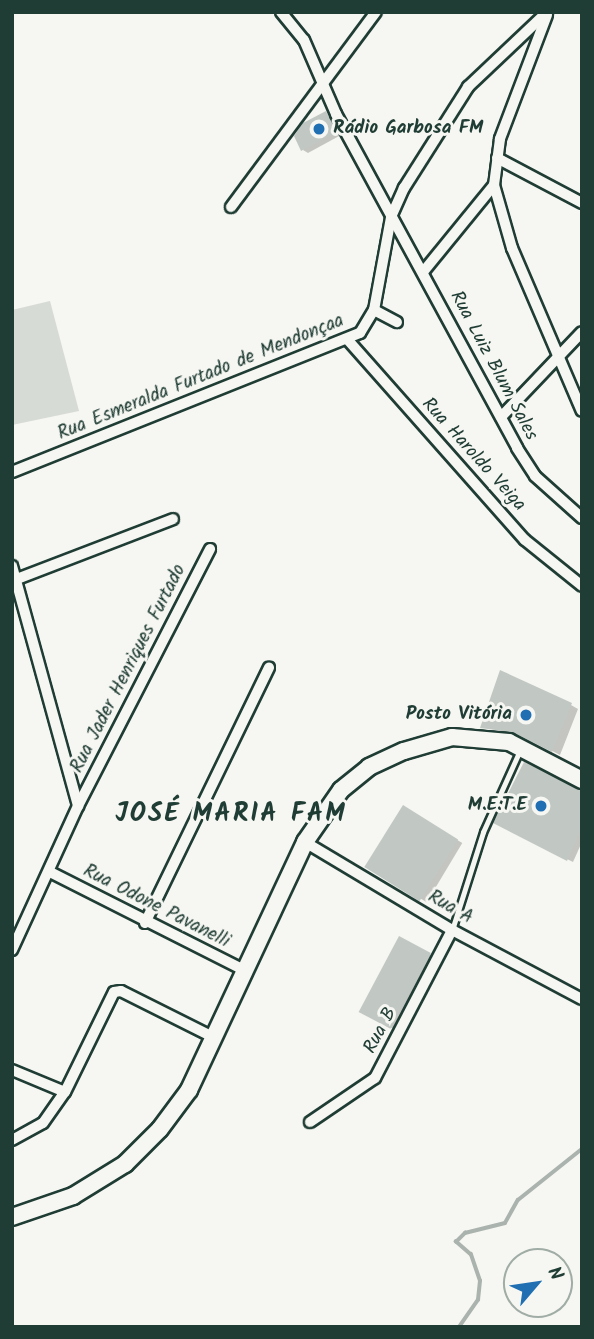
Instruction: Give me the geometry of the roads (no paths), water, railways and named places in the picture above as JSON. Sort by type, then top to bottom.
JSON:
[{"type":"main road","points":[[12,1217],[73,1196],[125,1164],[160,1129],[189,1090],[305,842],[341,790],[369,767],[404,751],[452,737],[521,747],[582,780]]},
{"type":"street","name":"Rua Luiz Blum Sales","points":[[281,12],[304,40],[325,81],[336,114],[535,476],[582,518]]},
{"type":"street","points":[[231,207],[376,12]]},
{"type":"street","points":[[547,12],[497,158],[494,185],[512,248],[582,411]]},
{"type":"street","name":"Rua Esmeralda Furtado de Mendonçaa","points":[[12,472],[347,339],[368,326],[374,310],[391,217],[404,188],[468,87],[547,12]]},
{"type":"street","points":[[497,158],[582,203]]},
{"type":"street","points":[[423,272],[494,185]]},
{"type":"street","points":[[374,310],[397,322]]},
{"type":"street","points":[[501,417],[582,332]]},
{"type":"street","name":"Rua Haroldo Veiga","points":[[347,339],[525,540],[582,586]]},
{"type":"street","points":[[17,579],[173,519]]},
{"type":"street","name":"Rua Jader Henriques Furtado","points":[[12,950],[78,806],[210,549]]},
{"type":"street","points":[[12,566],[78,806]]},
{"type":"street","points":[[145,923],[269,668]]},
{"type":"street","name":"Rua A","points":[[305,842],[453,930],[582,999]]},
{"type":"street","name":"Rua Odone Pavanelli","points":[[50,872],[145,923],[246,971]]},
{"type":"street","name":"Rua B","points":[[310,1122],[375,1078],[453,930]]},
{"type":"street","points":[[12,1140],[43,1123],[65,1092],[108,998],[121,990],[215,1038]]},
{"type":"street","points":[[12,1070],[65,1092]]},
{"type":"lane","points":[[453,930],[483,832],[521,747]]},
{"type":"waterway","points":[[459,1327],[478,1300],[480,1281],[471,1255],[456,1242],[465,1233],[505,1223],[518,1200],[582,1149]]},
{"type":"place","name":"Rádio Garbosa FM","points":[[319,129]]},
{"type":"place","name":"Posto Vitória","points":[[526,715]]},
{"type":"place","name":"M.E.T.E","points":[[541,806]]},
{"type":"district","name":"JOSÉ MARIA FAM","points":[[231,815]]}]
